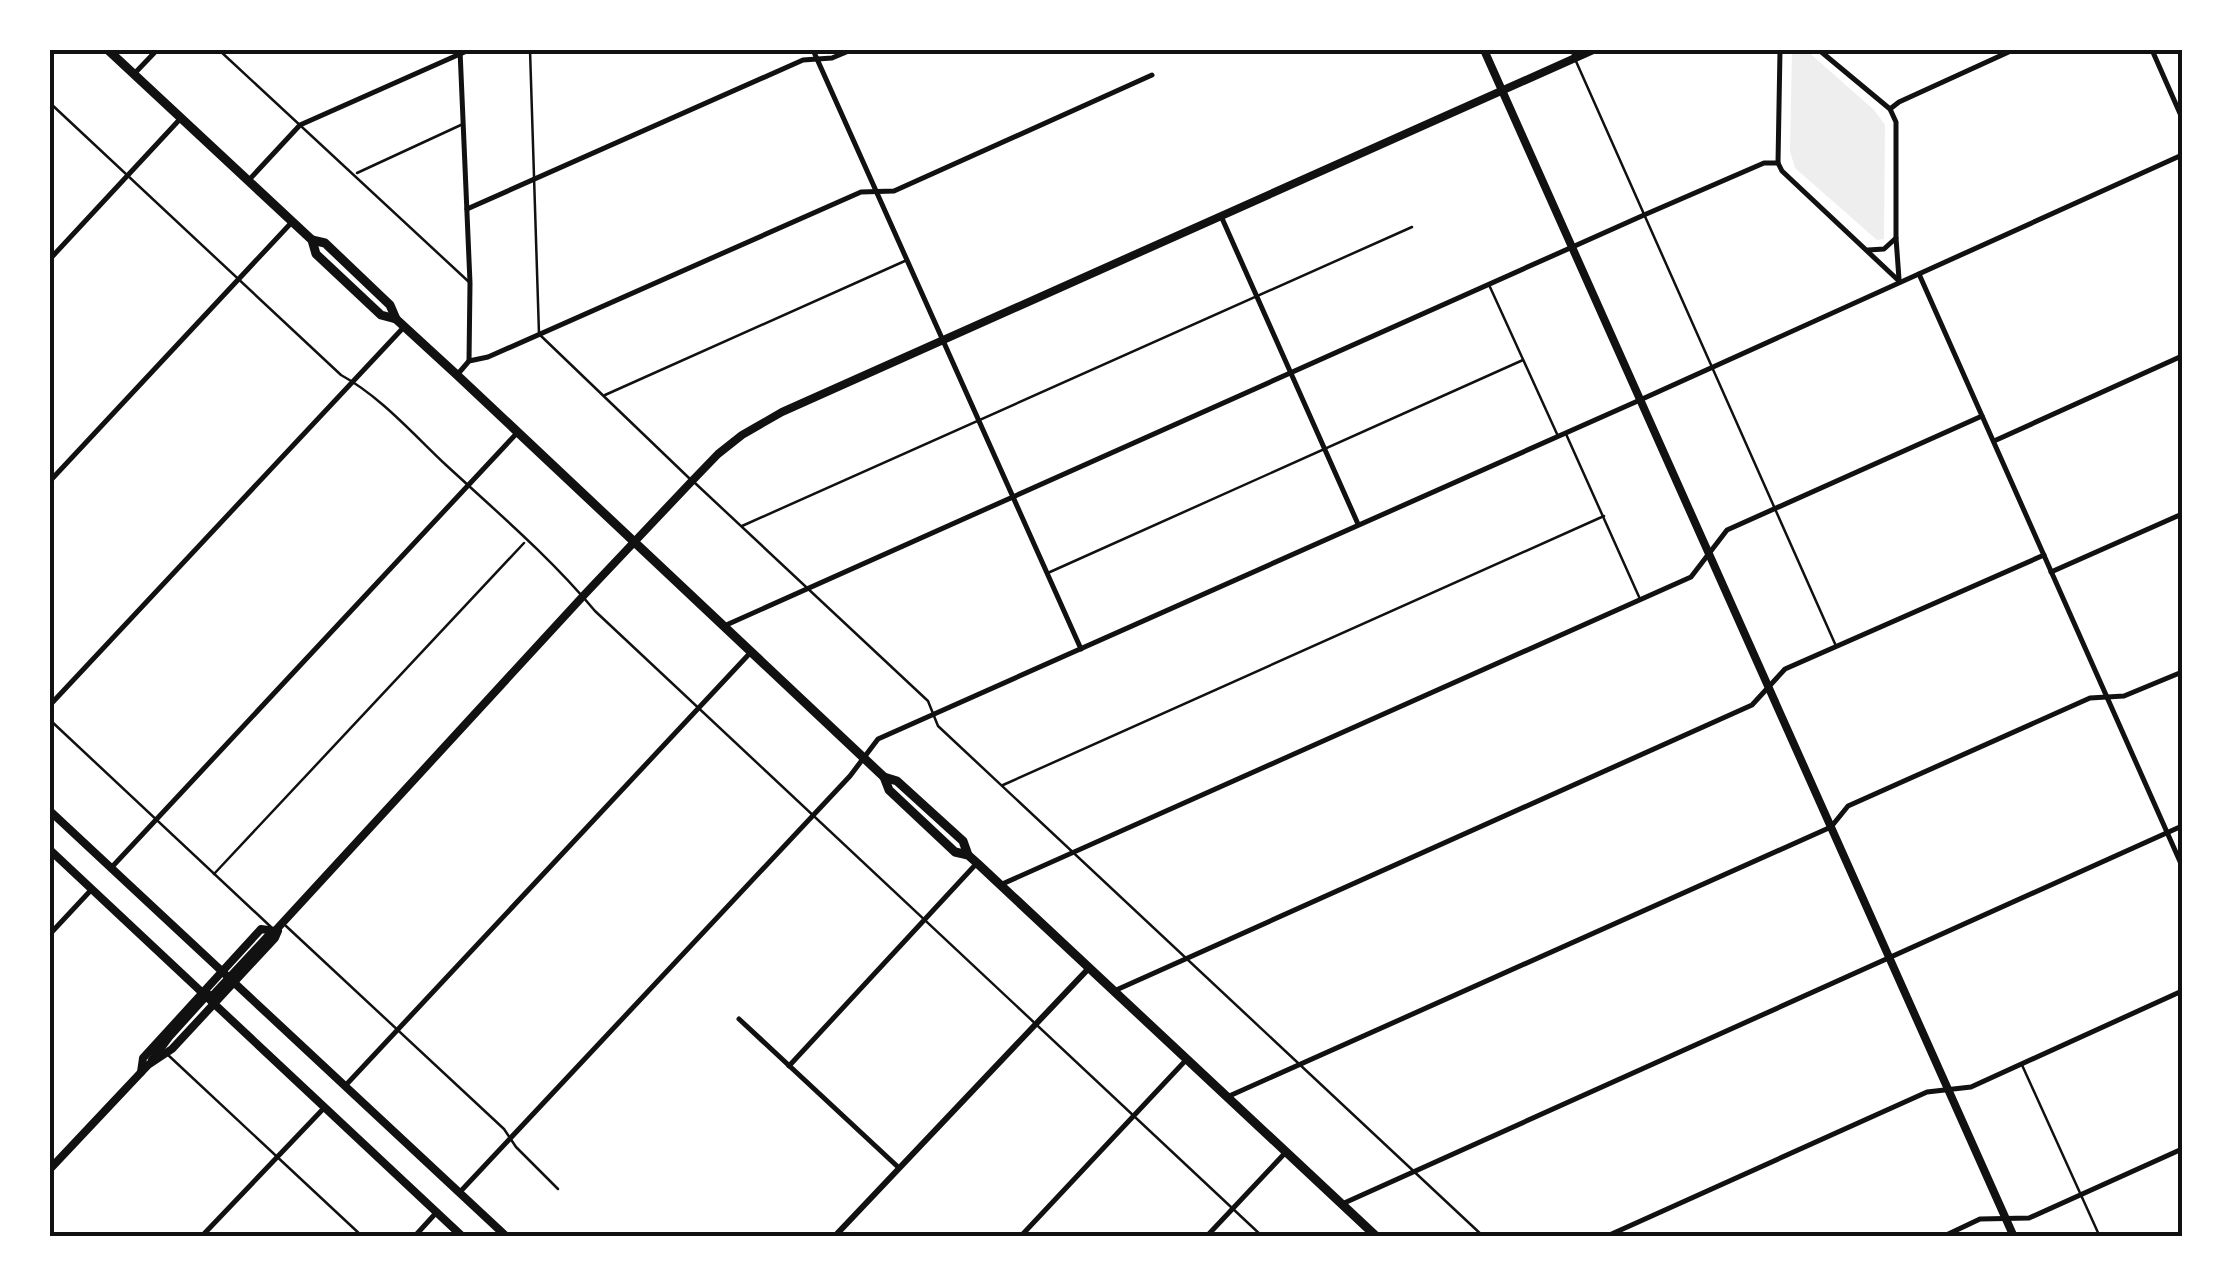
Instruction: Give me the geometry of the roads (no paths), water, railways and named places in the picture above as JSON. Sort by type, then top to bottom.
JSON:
[{"type":"main road","points":[[108,50],[312,240],[325,243],[390,305],[400,323],[864,758],[884,776],[898,781],[963,841],[972,859],[1377,1237]]},
{"type":"main road","points":[[1484,50],[2014,1237]]},
{"type":"main road","points":[[144,1069],[143,1058],[203,995],[275,938],[280,927],[692,480],[718,454],[757,426],[1501,90],[1572,54],[1594,50]]},
{"type":"main road","points":[[50,811],[506,1237]]},
{"type":"main road","points":[[50,850],[463,1237]]},
{"type":"main road","points":[[50,1169],[144,1069],[166,1053],[213,1004],[261,929],[280,927]]},
{"type":"street","points":[[134,74],[157,50]]},
{"type":"street","points":[[814,50],[1081,648]]},
{"type":"street","points":[[467,209],[803,60],[832,58],[851,50]]},
{"type":"street","points":[[1818,50],[1890,109],[1896,122],[1900,282]]},
{"type":"street","points":[[1890,109],[2013,50]]},
{"type":"street","points":[[2152,50],[2182,118]]},
{"type":"street","points":[[248,181],[300,125],[464,51],[470,362]]},
{"type":"street","points":[[1780,51],[1778,162],[1782,171],[1900,282]]},
{"type":"street","points":[[457,376],[470,362],[861,192],[894,191],[1152,75]]},
{"type":"street","points":[[50,258],[181,118]]},
{"type":"street","points":[[458,1193],[850,776],[878,739],[2182,155]]},
{"type":"street","points":[[724,626],[1644,214],[1764,163],[1778,162]]},
{"type":"street","points":[[1220,216],[1358,524]]},
{"type":"street","points":[[50,481],[292,222]]},
{"type":"street","points":[[1868,250],[1884,249],[1896,238]]},
{"type":"street","points":[[1919,274],[2182,866]]},
{"type":"street","points":[[50,705],[352,382],[400,323]]},
{"type":"street","points":[[1994,441],[2182,356]]},
{"type":"street","points":[[1000,885],[1691,577],[1726,530],[1982,416]]},
{"type":"street","points":[[111,868],[517,433]]},
{"type":"street","points":[[2051,572],[2182,514]]},
{"type":"street","points":[[1114,991],[1752,705],[1784,670],[2044,555]]},
{"type":"street","points":[[345,1086],[751,652]]},
{"type":"street","points":[[1227,1097],[1831,827],[1848,806],[2090,698],[2124,696],[2182,672]]},
{"type":"street","points":[[1342,1204],[2182,826]]},
{"type":"street","points":[[789,1066],[923,919],[972,859]]},
{"type":"street","points":[[50,934],[92,889]]},
{"type":"street","points":[[834,1237],[1089,968]]},
{"type":"street","points":[[1604,1237],[1927,1092],[1971,1086],[2182,992]]},
{"type":"street","points":[[739,1019],[898,1168]]},
{"type":"street","points":[[1020,1237],[1187,1060]]},
{"type":"street","points":[[201,1237],[324,1108]]},
{"type":"street","points":[[1942,1237],[1980,1219],[2029,1218],[2182,1149]]},
{"type":"street","points":[[1206,1237],[1286,1152]]},
{"type":"street","points":[[414,1237],[437,1212]]},
{"type":"lane","points":[[219,50],[470,283]]},
{"type":"lane","points":[[530,50],[539,334],[928,702],[938,726],[1484,1237]]},
{"type":"lane","points":[[1572,54],[1836,646]]},
{"type":"lane","points":[[50,103],[341,375],[363,387],[526,540],[595,611],[1263,1237]]},
{"type":"lane","points":[[354,174],[464,123]]},
{"type":"lane","points":[[742,526],[1412,227]]},
{"type":"lane","points":[[603,396],[908,260]]},
{"type":"lane","points":[[1489,284],[1558,436]]},
{"type":"lane","points":[[1047,574],[1524,360]]},
{"type":"lane","points":[[1566,432],[1640,598]]},
{"type":"lane","points":[[1001,786],[1604,516]]},
{"type":"lane","points":[[214,874],[526,540]]},
{"type":"lane","points":[[50,720],[214,874],[398,1031],[504,1130],[558,1189]]},
{"type":"lane","points":[[166,1053],[363,1237]]},
{"type":"lane","points":[[2022,1064],[2100,1237]]}]
